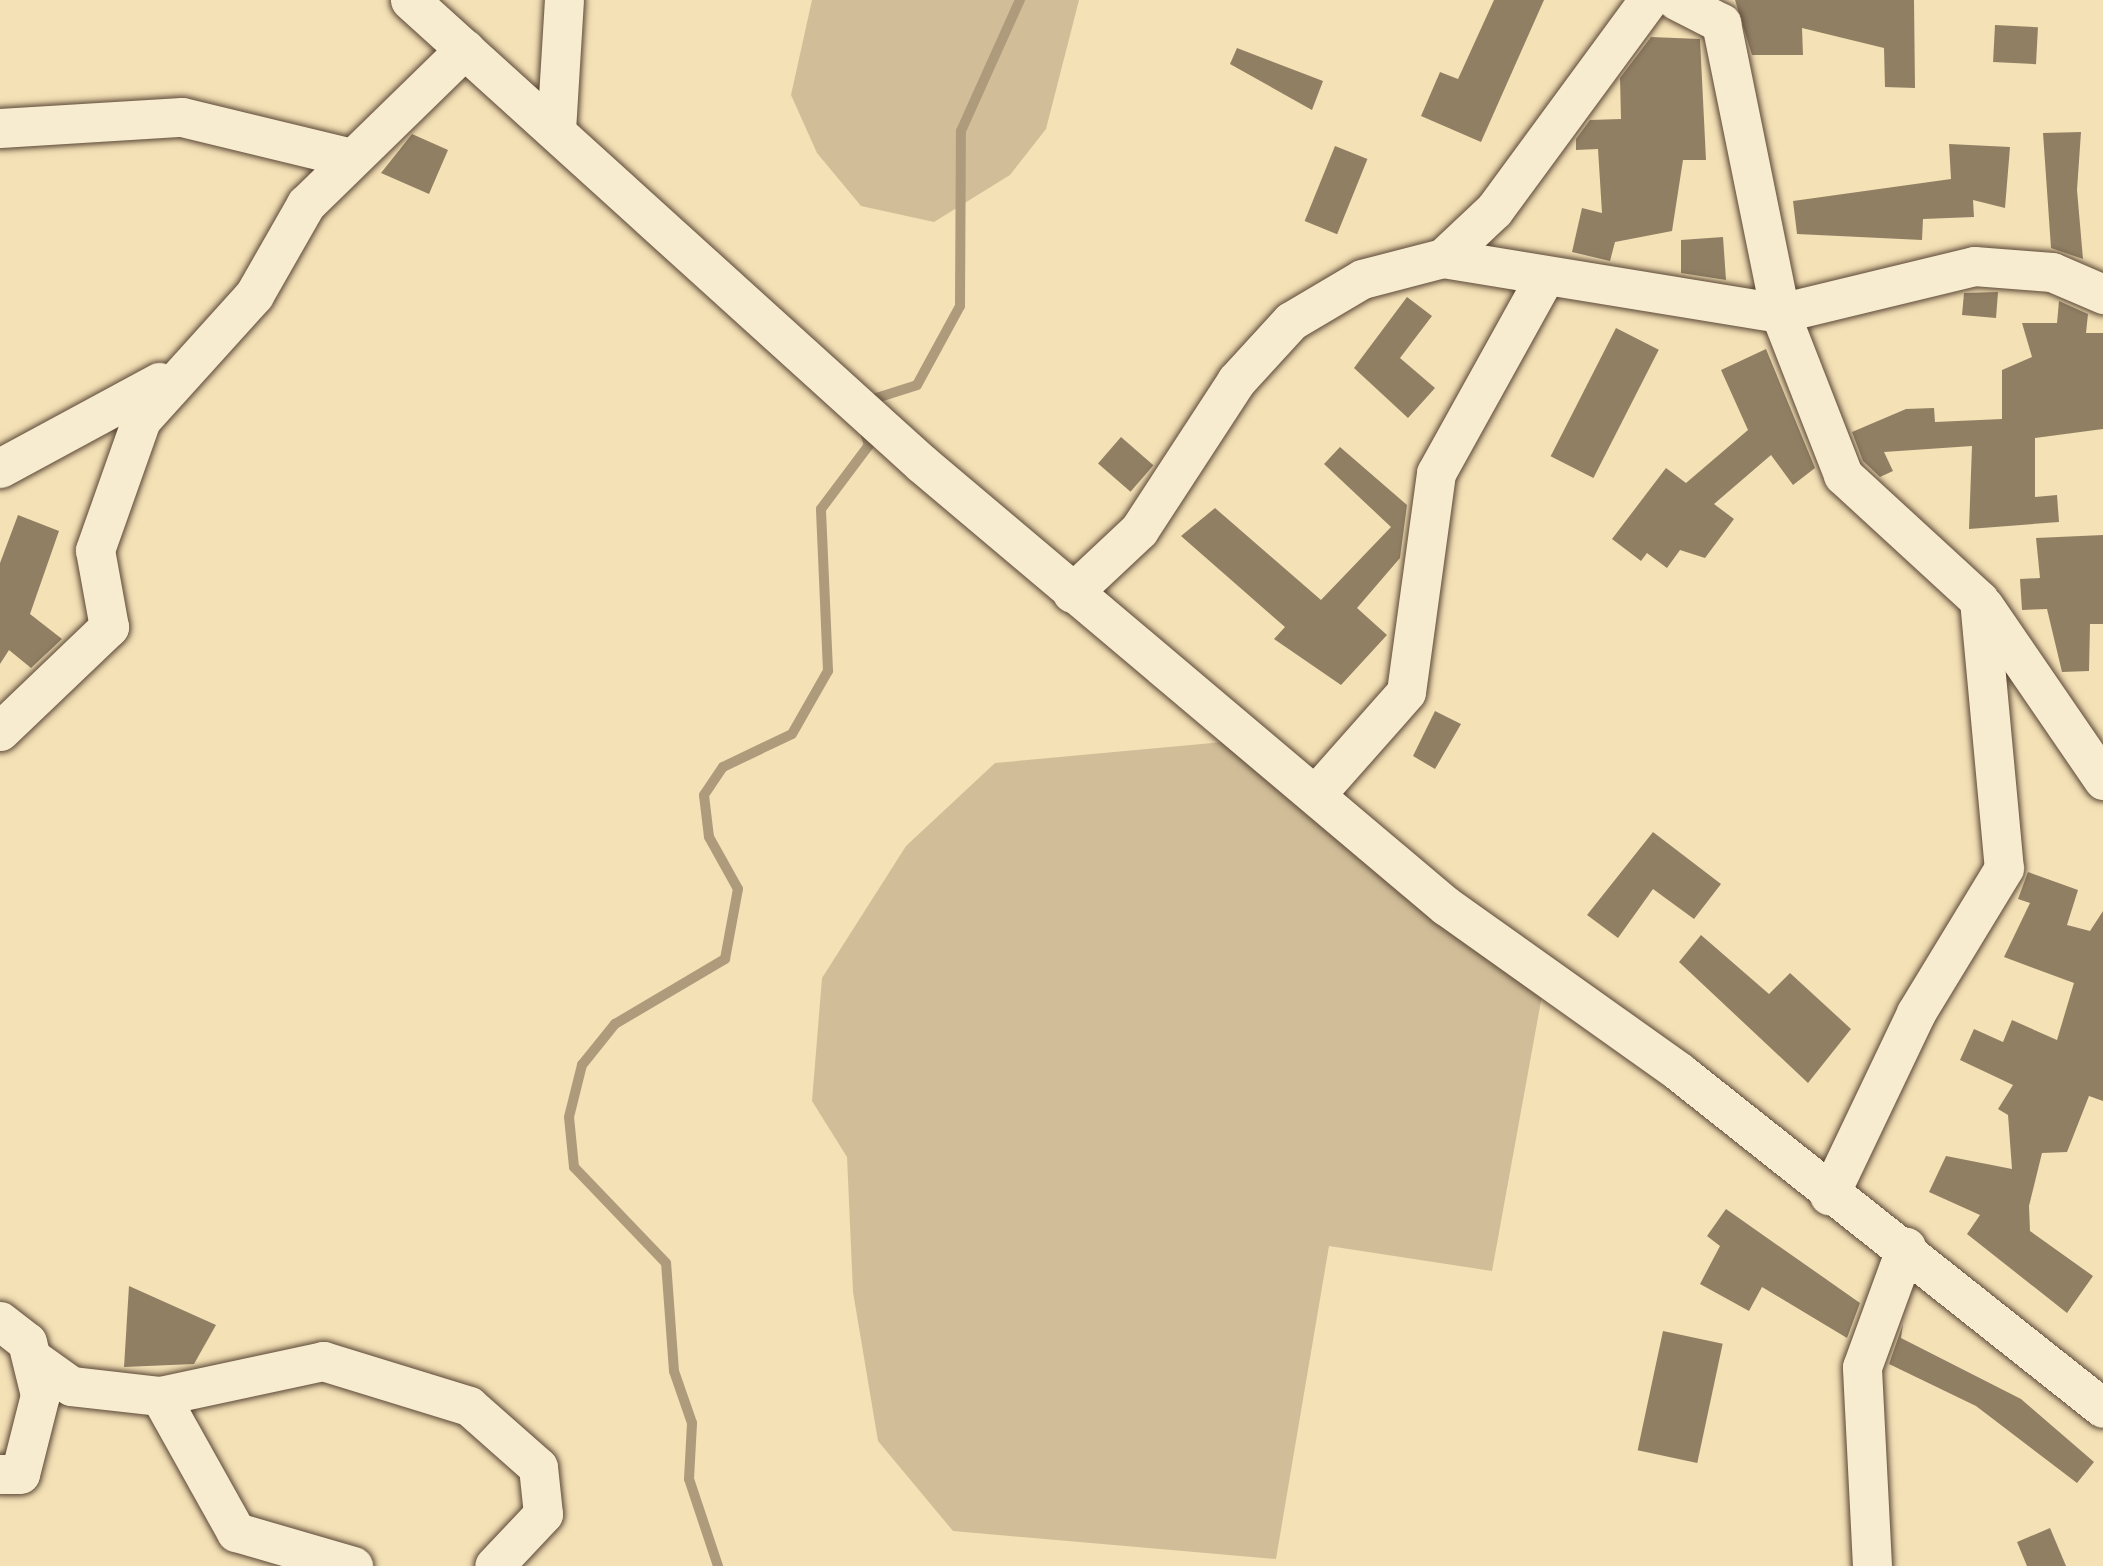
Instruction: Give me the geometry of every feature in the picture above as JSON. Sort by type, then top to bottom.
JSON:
[{"type":"street","points":[[410,0],[921,463],[1072,593],[1315,795],[1829,1196],[1906,1247],[2103,1408]]},
{"type":"street","points":[[556,130],[564,0]]},
{"type":"street","points":[[1443,258],[1559,131],[1648,0]]},
{"type":"street","points":[[1676,0],[1721,23],[1780,313],[1843,475],[1979,600],[2103,780]]},
{"type":"street","points":[[0,731],[109,627],[95,550],[125,452],[184,367],[254,296],[347,157],[465,49]]},
{"type":"street","points":[[0,128],[182,117],[347,157]]},
{"type":"street","points":[[1072,593],[1139,530],[1236,381],[1291,322],[1362,279],[1443,258],[1542,282],[1780,313],[1974,266],[2052,272],[2103,294]]},
{"type":"street","points":[[1315,795],[1406,692],[1436,473],[1542,282]]},
{"type":"street","points":[[0,468],[184,367]]},
{"type":"street","points":[[1829,1196],[1916,1013],[2004,868],[1979,600]]},
{"type":"street","points":[[1872,1566],[1862,1367],[1906,1247]]},
{"type":"street","points":[[0,1321],[36,1361],[71,1386],[160,1396],[323,1361],[469,1406],[538,1467],[543,1514],[494,1566]]},
{"type":"street","points":[[0,1474],[20,1474],[40,1395],[36,1361]]},
{"type":"street","points":[[160,1396],[236,1532],[353,1566]]},
{"type":"shaded area","points":[[812,0],[1079,0],[1046,129],[1010,175],[934,222],[861,206],[817,153],[791,95]]},
{"type":"shaded area","points":[[1256,739],[1543,990],[1492,1271],[1329,1246],[1276,1559],[953,1531],[878,1441],[853,1292],[847,1157],[812,1101],[822,978],[906,846],[995,763]]},
{"type":"building","points":[[1494,0],[1544,0],[1481,142],[1421,116],[1440,72],[1458,79]]},
{"type":"building","points":[[1735,0],[1914,0],[1915,88],[1885,87],[1884,48],[1802,28],[1803,55],[1752,55]]},
{"type":"building","points":[[1995,25],[2038,27],[2036,64],[1993,62]]},
{"type":"building","points":[[1651,37],[1700,39],[1706,160],[1683,160],[1672,231],[1615,242],[1610,261],[1572,252],[1582,208],[1602,213],[1598,149],[1576,150],[1576,139],[1590,120],[1621,119],[1620,78]]},
{"type":"building","points":[[1237,48],[1323,81],[1312,110],[1230,64]]},
{"type":"building","points":[[2081,132],[2077,190],[2083,259],[2051,248],[2043,133]]},
{"type":"building","points":[[412,134],[448,150],[429,194],[381,173]]},
{"type":"building","points":[[1949,144],[2010,147],[2005,208],[1973,200],[1974,217],[1923,219],[1922,240],[1797,234],[1793,201],[1951,179]]},
{"type":"building","points":[[1335,146],[1367,159],[1337,234],[1305,221]]},
{"type":"building","points":[[1723,237],[1726,280],[1681,273],[1681,240]]},
{"type":"building","points":[[1998,292],[1996,318],[1962,315],[1964,293]]},
{"type":"building","points":[[1407,297],[1432,316],[1400,358],[1435,388],[1408,418],[1354,368]]},
{"type":"building","points":[[2059,301],[2088,314],[2086,333],[2103,333],[2103,429],[2035,438],[2035,497],[2057,495],[2059,522],[1969,529],[1972,446],[1884,452],[1893,471],[1880,477],[1863,461],[1852,432],[1906,409],[1934,408],[1935,422],[2002,419],[2002,370],[2032,357],[2022,323],[2057,323]]},
{"type":"building","points":[[1616,328],[1659,350],[1593,478],[1551,456]]},
{"type":"building","points":[[1766,349],[1815,468],[1793,485],[1771,455],[1714,504],[1734,519],[1705,558],[1680,550],[1667,568],[1647,553],[1641,561],[1612,539],[1666,468],[1686,483],[1748,430],[1721,370]]},
{"type":"building","points":[[1121,437],[1153,465],[1130,492],[1098,463]]},
{"type":"building","points":[[1340,447],[1407,505],[1400,558],[1357,608],[1387,635],[1341,685],[1274,639],[1285,627],[1181,536],[1215,508],[1321,600],[1391,527],[1324,464]]},
{"type":"building","points":[[18,515],[59,531],[30,614],[62,639],[31,668],[9,650],[0,664],[0,563]]},
{"type":"building","points":[[2103,535],[2103,624],[2090,624],[2089,671],[2062,672],[2047,609],[2022,610],[2020,579],[2040,578],[2036,538]]},
{"type":"building","points":[[1435,711],[1461,724],[1435,769],[1413,756]]},
{"type":"building","points":[[1653,832],[1721,884],[1694,919],[1653,889],[1618,938],[1587,915]]},
{"type":"building","points":[[2028,872],[2078,890],[2067,925],[2090,931],[2103,911],[2103,1101],[2089,1096],[2067,1152],[2042,1153],[2029,1206],[2030,1231],[2093,1276],[2067,1313],[1967,1234],[1980,1215],[1929,1192],[1946,1156],[2012,1169],[2008,1115],[1998,1109],[2013,1085],[1960,1060],[1974,1029],[2003,1042],[2012,1020],[2057,1040],[2074,983],[2004,957],[2030,903],[2018,899]]},
{"type":"building","points":[[1701,935],[1769,994],[1790,973],[1851,1029],[1808,1083],[1679,962]]},
{"type":"building","points":[[1726,1209],[1860,1303],[1847,1338],[1762,1287],[1749,1311],[1700,1284],[1720,1246],[1707,1236]]},
{"type":"building","points":[[129,1286],[216,1325],[194,1364],[124,1367]]},
{"type":"building","points":[[1903,1324],[1901,1338],[2021,1399],[2094,1462],[2077,1483],[1976,1406],[1889,1364]]},
{"type":"building","points":[[1663,1331],[1723,1344],[1697,1463],[1638,1450]]},
{"type":"building","points":[[2050,1528],[2066,1566],[2027,1566],[2017,1542]]},
{"type":"waterway","points":[[867,401],[917,385],[960,306],[961,131],[1020,0]]},
{"type":"waterway","points":[[718,1566],[689,1479],[692,1423],[674,1371],[666,1263],[574,1167],[569,1117],[582,1065],[615,1024],[725,959],[738,889],[709,837],[704,795],[723,767],[792,734],[828,671],[821,509],[869,445],[864,430]]}]
